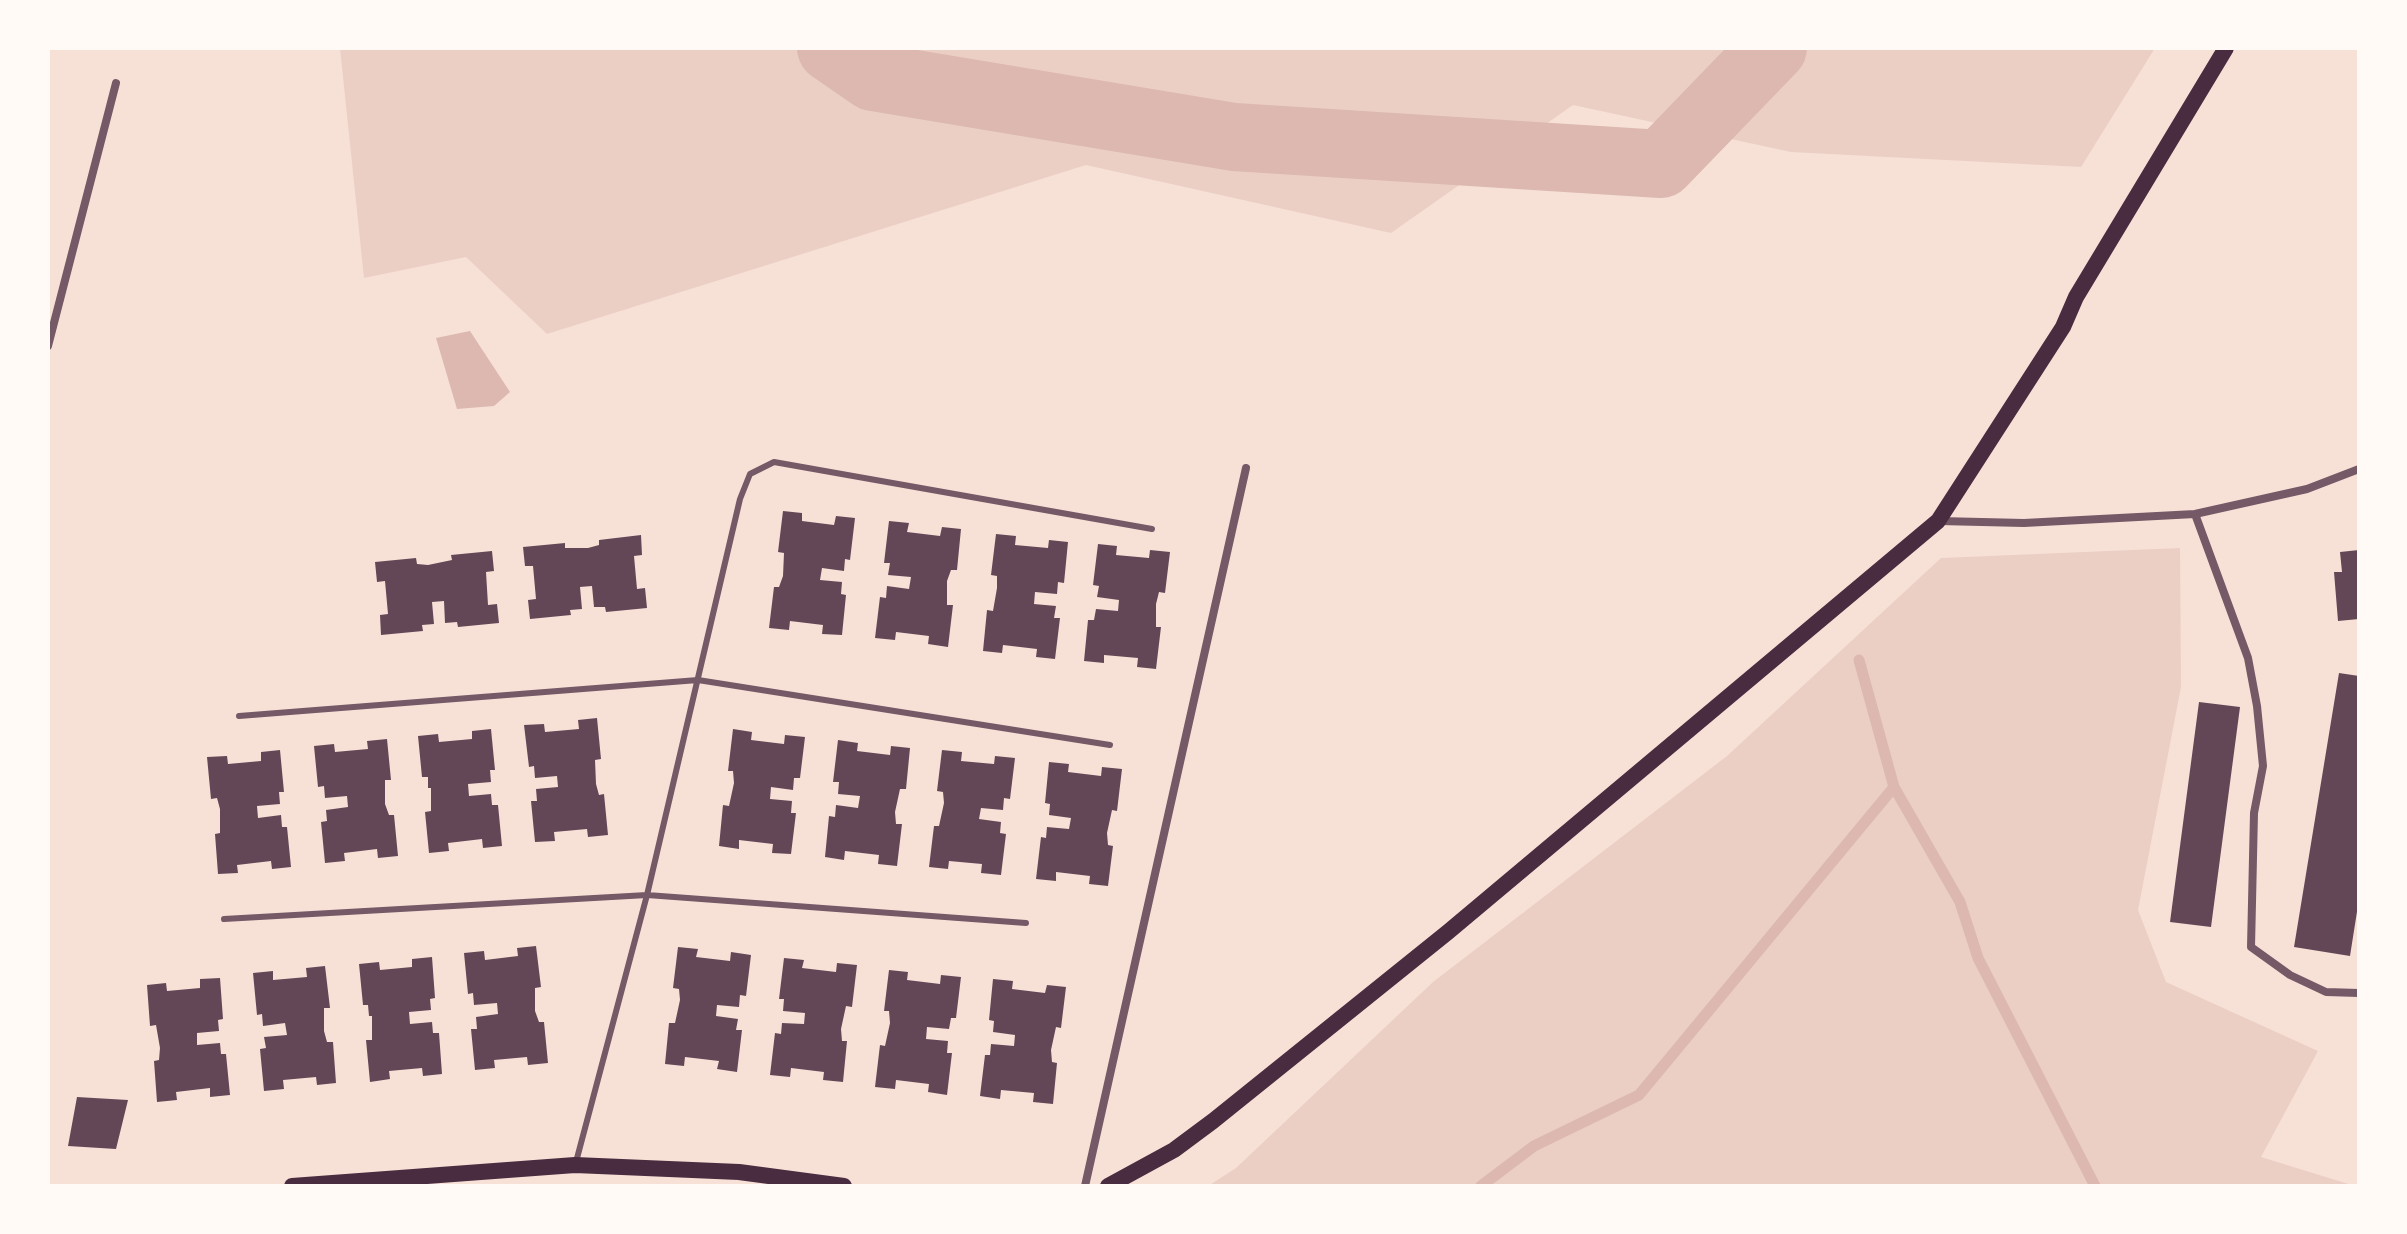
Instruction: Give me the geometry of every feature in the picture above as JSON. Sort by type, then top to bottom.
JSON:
[{"type":"main road","points":[[1108,1186],[1174,1150],[1213,1121],[1448,932],[1938,521],[2063,327],[2076,297],[2226,48]]},
{"type":"main road","points":[[292,1186],[575,1165],[739,1172],[844,1186]]},
{"type":"street","points":[[48,346],[116,83]]},
{"type":"street","points":[[1085,1186],[1246,468]]},
{"type":"street","points":[[1938,521],[2024,523],[2195,514],[2307,489],[2359,469]]},
{"type":"street","points":[[2195,514],[2248,658],[2257,706],[2263,766],[2254,813],[2251,947],[2290,975],[2326,992],[2359,993]]},
{"type":"lane","points":[[575,1165],[647,895],[740,499],[750,474],[774,462],[1152,529]]},
{"type":"lane","points":[[239,716],[698,680],[1110,745]]},
{"type":"lane","points":[[224,919],[647,895],[1026,923]]},
{"type":"shaded area","points":[[340,48],[2155,48],[2081,167],[1791,152],[1573,105],[1391,233],[1086,165],[547,334],[466,257],[364,278]]},
{"type":"shaded area","points":[[470,331],[510,392],[494,406],[457,409],[436,338]]},
{"type":"shaded area","points":[[2180,548],[2181,687],[2138,910],[2166,982],[2318,1051],[2261,1157],[2355,1186],[1208,1186],[1236,1168],[1433,982],[1727,756],[1941,558]]},
{"type":"building","points":[[783,511],[802,513],[802,521],[834,525],[836,516],[855,518],[850,560],[845,559],[844,571],[822,568],[820,580],[842,582],[841,594],[846,595],[842,635],[822,634],[823,625],[790,621],[789,630],[769,628],[774,587],[779,587],[783,576],[784,553],[778,552]]},
{"type":"building","points":[[889,521],[909,523],[907,532],[940,536],[942,527],[961,529],[957,570],[951,570],[947,581],[947,605],[953,605],[948,647],[928,644],[929,636],[896,632],[895,640],[875,638],[880,597],[886,598],[887,586],[909,589],[911,577],[888,575],[890,563],[884,563]]},
{"type":"building","points":[[996,534],[1016,536],[1015,545],[1048,548],[1049,540],[1068,542],[1064,583],[1058,582],[1057,594],[1035,592],[1034,604],[1056,606],[1054,618],[1060,618],[1055,659],[1036,657],[1037,649],[1003,645],[1002,653],[983,651],[987,610],[993,611],[997,588],[997,576],[991,575]]},
{"type":"building","points":[[641,535],[642,555],[634,556],[637,589],[645,588],[647,608],[606,612],[605,607],[594,607],[592,586],[580,587],[582,609],[570,610],[571,615],[530,619],[528,600],[536,599],[533,566],[525,566],[523,547],[565,543],[565,548],[588,548],[599,545],[599,540]]},
{"type":"building","points":[[1098,544],[1117,546],[1116,555],[1149,558],[1150,550],[1170,552],[1165,593],[1159,592],[1156,604],[1156,627],[1161,627],[1156,669],[1137,667],[1138,658],[1104,655],[1104,663],[1084,661],[1088,620],[1094,620],[1096,609],[1118,611],[1119,600],[1097,597],[1099,586],[1093,585]]},
{"type":"building","points":[[2359,550],[2359,619],[2338,621],[2334,572],[2342,572],[2340,552]]},
{"type":"building","points":[[492,551],[494,571],[486,572],[488,605],[497,604],[499,623],[458,627],[457,622],[445,623],[444,601],[432,602],[434,624],[422,625],[423,631],[381,635],[380,615],[388,614],[385,581],[377,582],[375,562],[416,558],[417,564],[428,565],[452,560],[451,555]]},
{"type":"building","points":[[2339,673],[2359,676],[2359,899],[2350,956],[2294,947]]},
{"type":"building","points":[[2199,702],[2240,707],[2211,927],[2170,922]]},
{"type":"building","points":[[597,718],[601,759],[595,760],[596,784],[599,795],[604,794],[608,835],[588,837],[587,829],[554,832],[555,841],[535,842],[531,801],[537,801],[536,789],[558,787],[557,776],[535,778],[534,766],[529,767],[524,725],[544,724],[545,732],[579,729],[578,720]]},
{"type":"building","points":[[491,729],[495,770],[490,770],[491,782],[468,784],[469,796],[491,794],[492,805],[498,805],[502,846],[483,848],[482,839],[448,843],[449,851],[429,853],[425,812],[431,811],[431,788],[428,788],[428,777],[422,777],[418,736],[438,734],[439,742],[472,739],[472,731]]},
{"type":"building","points":[[733,729],[752,732],[751,740],[784,744],[785,735],[805,737],[800,778],[794,778],[793,790],[771,787],[770,799],[792,801],[791,813],[796,813],[791,854],[772,853],[773,844],[739,840],[739,849],[719,846],[723,805],[729,806],[734,783],[733,771],[728,771]]},
{"type":"building","points":[[387,739],[391,780],[385,780],[385,804],[389,815],[394,815],[398,856],[378,858],[377,849],[344,853],[345,861],[325,863],[321,822],[327,821],[326,810],[348,807],[347,796],[325,798],[324,786],[318,787],[314,746],[334,744],[335,752],[368,749],[367,741]]},
{"type":"building","points":[[838,740],[858,743],[857,751],[890,755],[891,746],[910,748],[906,789],[900,789],[895,812],[896,824],[902,824],[897,866],[878,864],[879,855],[845,851],[844,860],[825,857],[829,816],[835,817],[836,805],[858,808],[860,796],[838,794],[839,782],[833,782]]},
{"type":"building","points":[[280,750],[284,792],[279,792],[280,804],[257,806],[258,818],[281,815],[282,827],[287,827],[291,867],[272,869],[271,861],[237,865],[238,873],[218,874],[215,834],[220,833],[220,809],[217,798],[211,799],[207,757],[227,756],[228,764],[261,761],[261,752]]},
{"type":"building","points":[[942,750],[962,752],[961,761],[994,764],[995,756],[1015,758],[1010,799],[1004,798],[1003,810],[981,808],[979,819],[1001,822],[1000,833],[1006,834],[1001,875],[981,873],[982,864],[949,861],[948,869],[929,867],[934,826],[939,826],[944,803],[943,792],[937,791]]},
{"type":"building","points":[[1049,762],[1069,764],[1068,772],[1101,776],[1102,767],[1122,769],[1117,811],[1112,810],[1107,833],[1108,845],[1113,846],[1108,886],[1089,884],[1090,876],[1056,872],[1056,881],[1036,879],[1041,837],[1046,838],[1047,827],[1069,829],[1071,818],[1049,815],[1050,804],[1045,803]]},
{"type":"building","points":[[536,946],[541,987],[535,988],[535,1011],[539,1022],[544,1022],[548,1063],[528,1065],[527,1057],[494,1060],[495,1068],[475,1070],[471,1029],[477,1029],[476,1017],[498,1014],[497,1003],[474,1005],[473,993],[468,994],[464,953],[484,951],[485,960],[518,956],[517,948]]},
{"type":"building","points":[[678,947],[698,949],[696,957],[730,961],[731,952],[751,955],[746,996],[740,995],[739,1007],[717,1005],[716,1016],[738,1019],[736,1030],[742,1030],[737,1072],[717,1069],[719,1061],[685,1057],[684,1066],[665,1064],[669,1023],[675,1023],[680,1000],[679,989],[673,988]]},
{"type":"building","points":[[432,957],[435,998],[430,999],[431,1010],[409,1012],[410,1024],[432,1022],[433,1033],[439,1033],[442,1074],[423,1076],[422,1068],[389,1071],[390,1079],[370,1082],[366,1040],[372,1040],[372,1016],[369,1016],[368,1005],[363,1005],[359,964],[379,962],[380,970],[412,967],[412,959]]},
{"type":"building","points":[[784,958],[804,960],[802,968],[836,972],[837,963],[857,965],[852,1007],[846,1006],[841,1029],[842,1041],[847,1041],[843,1082],[823,1080],[824,1072],[791,1068],[790,1077],[770,1075],[775,1033],[781,1034],[782,1023],[804,1024],[805,1013],[783,1011],[784,999],[779,999]]},
{"type":"building","points":[[325,966],[330,1008],[324,1008],[324,1031],[327,1042],[333,1042],[336,1083],[317,1085],[316,1077],[283,1080],[284,1089],[264,1091],[260,1049],[266,1048],[264,1037],[287,1035],[285,1023],[263,1026],[262,1014],[257,1015],[253,973],[273,971],[273,980],[307,977],[306,968]]},
{"type":"building","points":[[889,970],[908,972],[907,980],[940,984],[941,975],[961,977],[956,1018],[951,1018],[949,1029],[927,1027],[926,1039],[948,1041],[947,1053],[952,1053],[947,1095],[928,1092],[929,1084],[896,1080],[895,1089],[875,1087],[880,1045],[885,1046],[890,1023],[889,1011],[884,1011]]},
{"type":"building","points":[[220,978],[223,1019],[218,1020],[219,1031],[197,1033],[197,1045],[220,1043],[221,1054],[226,1054],[230,1095],[210,1097],[210,1088],[176,1092],[177,1100],[157,1102],[154,1061],[159,1060],[160,1048],[156,1025],[150,1026],[147,985],[166,983],[167,991],[200,988],[200,979]]},
{"type":"building","points":[[993,979],[1013,981],[1012,989],[1045,993],[1047,985],[1066,987],[1061,1028],[1056,1027],[1051,1050],[1052,1062],[1057,1063],[1053,1104],[1033,1102],[1034,1093],[1001,1090],[1000,1099],[980,1096],[985,1055],[990,1055],[991,1044],[1014,1046],[1015,1035],[993,1032],[994,1021],[989,1020]]},
{"type":"building","points":[[77,1097],[128,1100],[116,1149],[68,1146]]},
{"type":"waterway","points":[[831,48],[873,77],[1234,137],[1661,164],[1773,48]]},
{"type":"waterway","points":[[1859,660],[1894,787],[1960,902],[1978,958],[2095,1186]]},
{"type":"waterway","points":[[1481,1186],[1534,1146],[1639,1095],[1894,787]]}]
